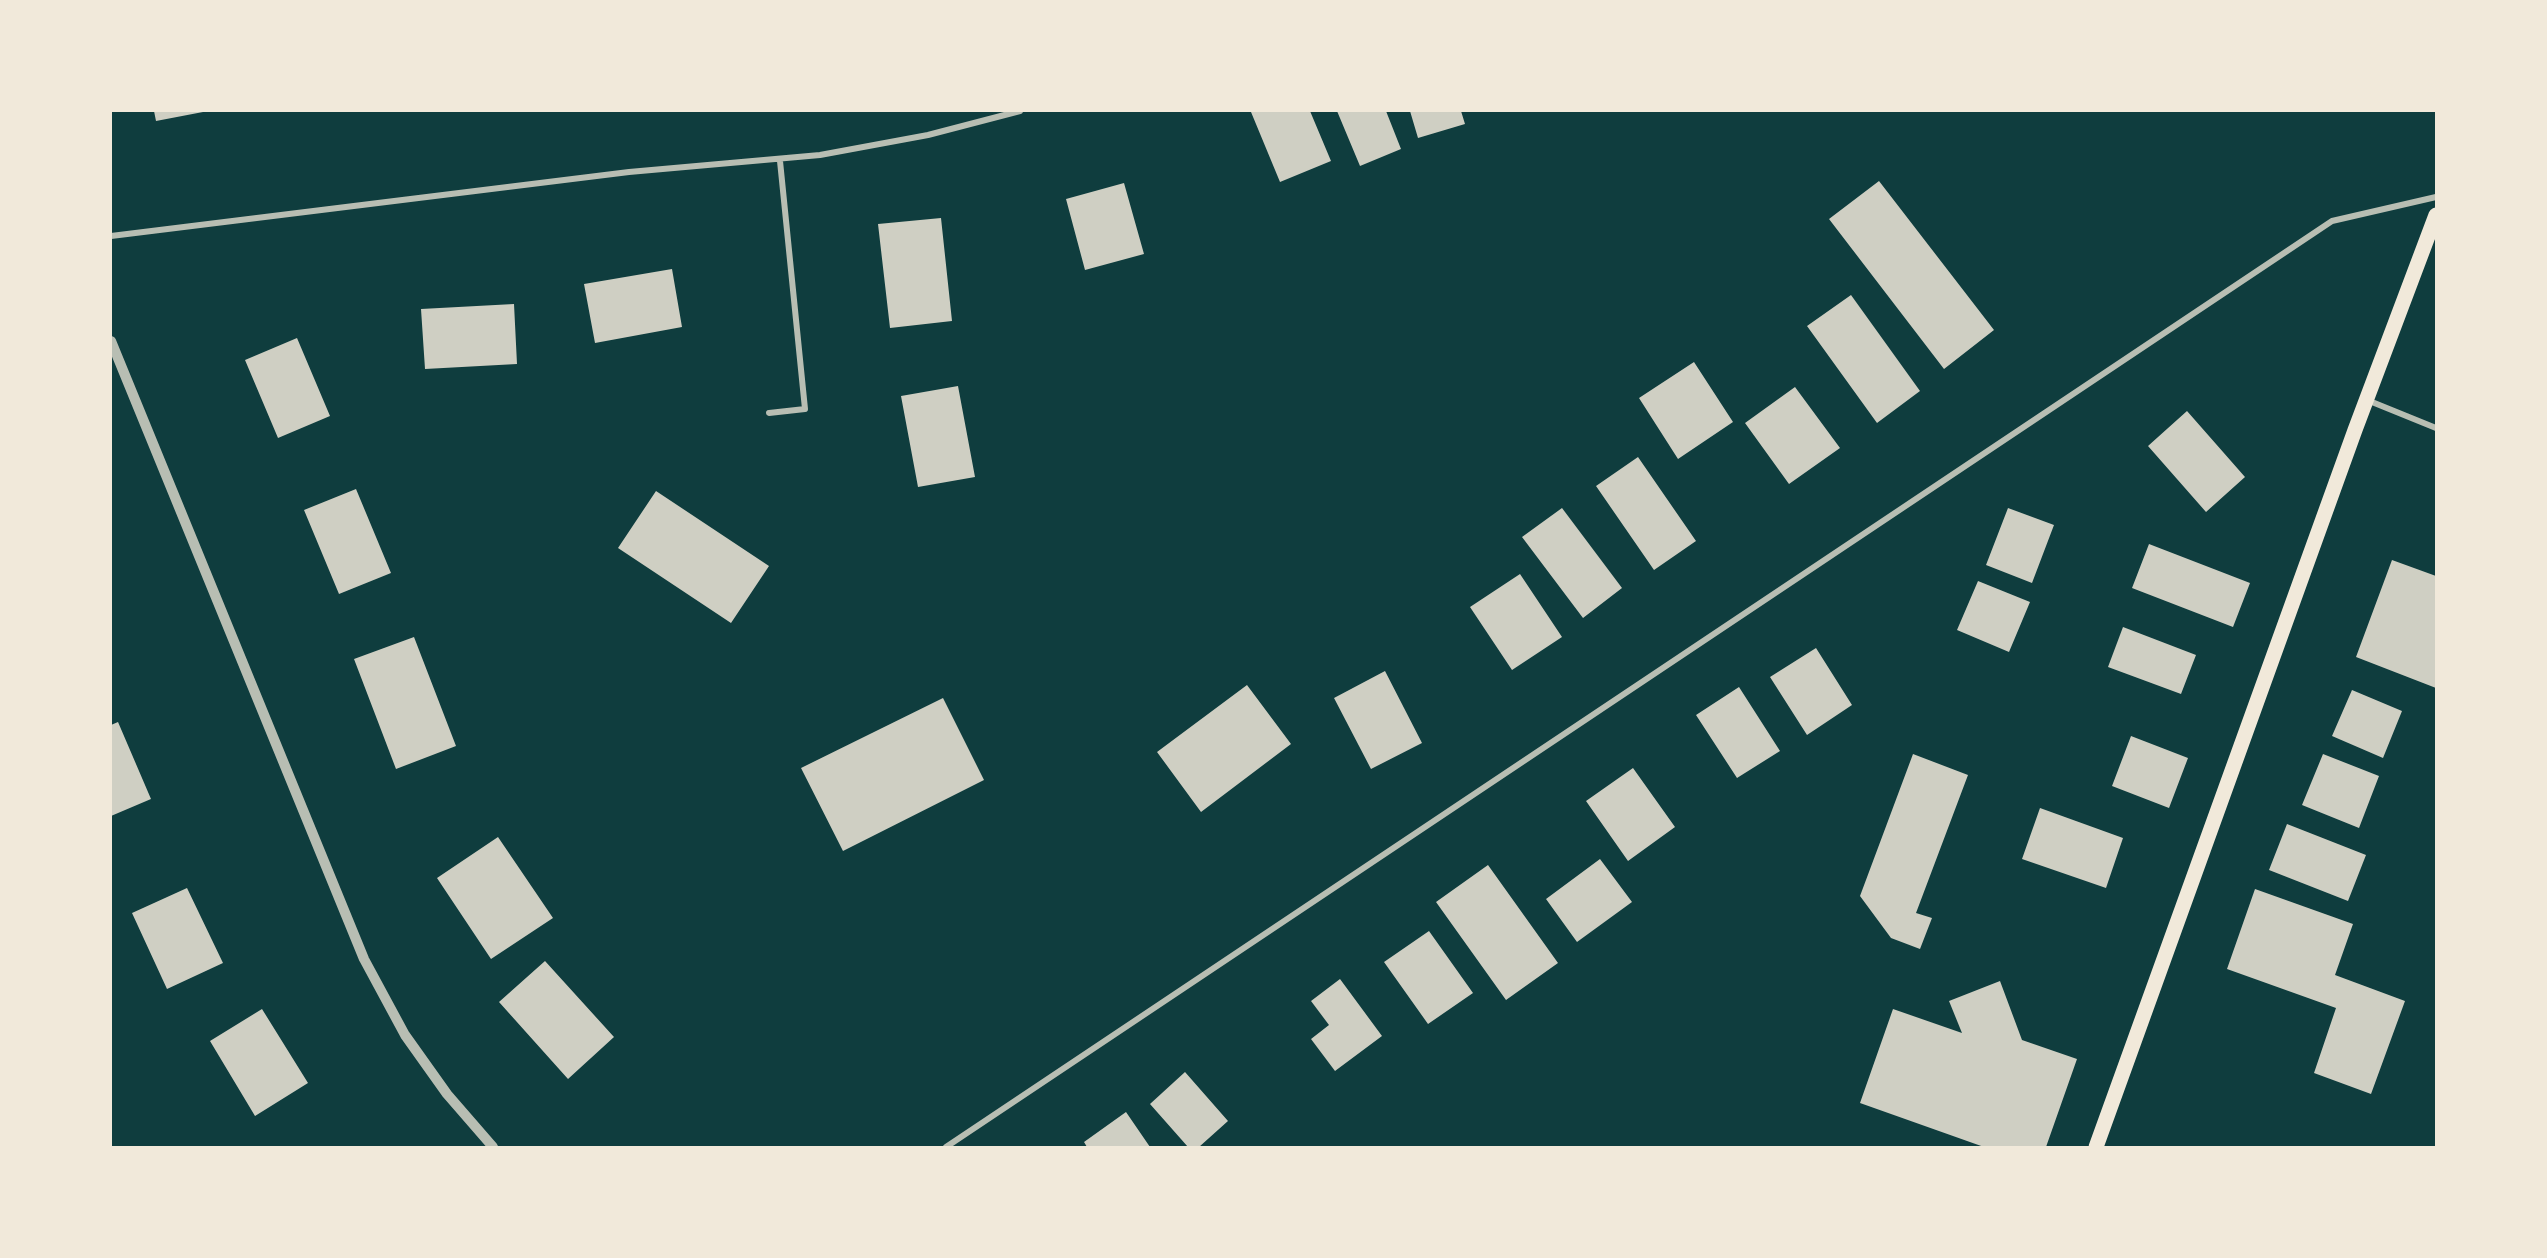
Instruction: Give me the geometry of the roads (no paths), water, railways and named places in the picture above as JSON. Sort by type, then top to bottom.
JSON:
[{"type":"main road","points":[[2096,1147],[2366,400],[2436,215]]},
{"type":"street","points":[[111,236],[629,172],[780,161],[928,135],[1020,111]]},
{"type":"street","points":[[769,412],[805,409],[780,161]]},
{"type":"street","points":[[946,1147],[2332,221],[2436,197]]},
{"type":"street","points":[[111,341],[364,959],[405,1035],[447,1094],[493,1147]]},
{"type":"street","points":[[2366,400],[2436,428]]}]
